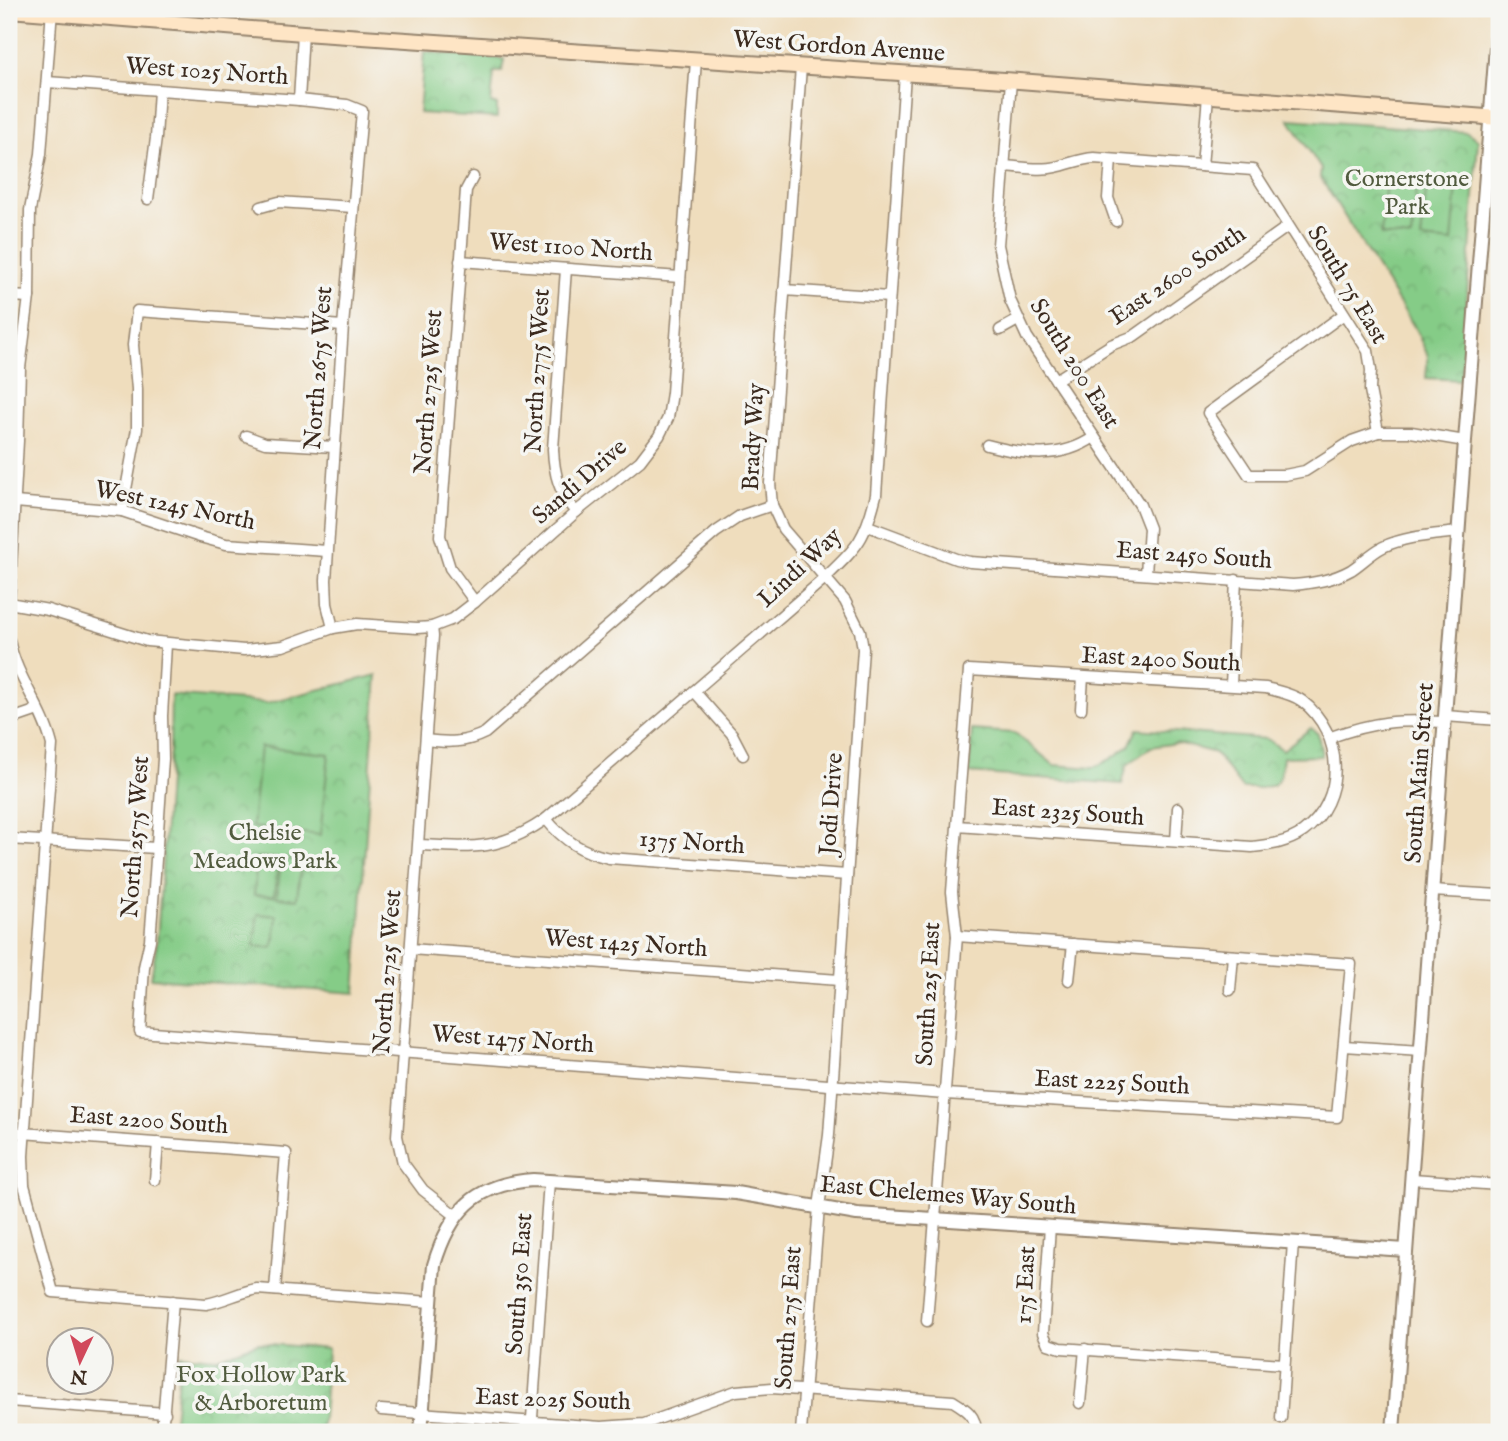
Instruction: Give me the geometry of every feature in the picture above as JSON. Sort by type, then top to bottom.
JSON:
[{"type":"main road","name":"West Gordon Avenue","points":[[9,10],[52,11],[303,33],[1011,81],[1495,118]]},
{"type":"street","name":"South Main Street","points":[[1393,1432],[1465,441],[1495,118],[1499,9]]},
{"type":"street","points":[[52,11],[40,162],[30,210],[29,297],[19,369],[9,604],[48,610],[96,623],[130,637],[166,644],[244,650],[283,646],[333,628],[371,624],[432,627],[419,845]]},
{"type":"street","points":[[299,100],[303,33]]},
{"type":"street","name":"Sandi Drive","points":[[432,627],[453,619],[475,602],[576,512],[640,461],[659,436],[668,418],[696,60]]},
{"type":"street","name":"Brady Way","points":[[426,740],[453,743],[470,741],[485,733],[716,532],[740,516],[772,505],[771,483],[801,67]]},
{"type":"street","name":"Lindi Way","points":[[419,845],[460,848],[505,843],[526,833],[546,819],[825,578],[862,540],[869,526],[876,495],[905,74]]},
{"type":"street","name":"South 200 East","points":[[1011,81],[998,245],[1010,300],[1018,320],[1056,380],[1140,505],[1149,528],[1146,574]]},
{"type":"street","name":"West 1025 North","points":[[47,82],[347,104],[362,111]]},
{"type":"street","points":[[148,199],[159,90]]},
{"type":"street","points":[[1004,166],[1044,169],[1077,159],[1202,166],[1208,96]]},
{"type":"street","name":"North 2675 West","points":[[333,628],[326,592],[327,551],[362,111]]},
{"type":"street","points":[[1111,160],[1108,198],[1116,221]]},
{"type":"street","name":"South 75 East","points":[[1202,166],[1252,170],[1368,351],[1370,390],[1378,432]]},
{"type":"street","name":"North 2725 West","points":[[473,177],[466,190],[440,536],[450,568],[475,602]]},
{"type":"street","points":[[261,207],[279,202],[353,207]]},
{"type":"street","name":"East 2600 South","points":[[1056,380],[1111,345],[1134,336],[1287,227]]},
{"type":"street","name":"West 1100 North","points":[[460,261],[680,277]]},
{"type":"street","name":"North 2775 West","points":[[566,269],[552,449],[554,470],[562,493],[576,512]]},
{"type":"street","points":[[785,290],[889,297]]},
{"type":"street","points":[[9,296],[29,297]]},
{"type":"street","points":[[122,511],[137,429],[133,345],[137,311],[343,326]]},
{"type":"street","points":[[1344,314],[1208,413],[1249,475],[1285,475],[1305,471],[1352,441],[1378,432],[1411,432],[1465,441]]},
{"type":"street","points":[[1000,330],[1018,320]]},
{"type":"street","points":[[246,436],[265,443],[334,447]]},
{"type":"street","points":[[988,445],[1036,454],[1057,453],[1072,450],[1094,436]]},
{"type":"street","name":"West 1245 North","points":[[15,502],[122,511],[226,544],[327,551]]},
{"type":"street","name":"Jodi Drive","points":[[772,505],[783,529],[845,601],[853,615],[863,649],[829,1135]]},
{"type":"street","name":"East 2450 South","points":[[869,526],[970,562],[1293,584],[1312,584],[1332,578],[1352,569],[1382,547],[1414,537],[1458,532]]},
{"type":"street","points":[[1231,685],[1236,580]]},
{"type":"street","points":[[9,640],[17,666],[48,729],[52,745],[24,1133],[24,1185],[53,1292],[206,1304],[257,1289],[431,1301]]},
{"type":"street","name":"North 2575 West","points":[[140,1032],[144,967],[150,940],[163,759],[162,716],[166,644]]},
{"type":"street","name":"East 2400 South","points":[[969,670],[1266,688],[1301,700],[1331,737]]},
{"type":"street","name":"South 225 East","points":[[927,1321],[957,936],[952,892],[969,670]]},
{"type":"street","points":[[1081,709],[1083,677]]},
{"type":"street","points":[[694,691],[732,734],[743,755]]},
{"type":"street","points":[[9,720],[38,709]]},
{"type":"street","points":[[1331,737],[1367,724],[1401,720],[1499,720]]},
{"type":"street","name":"East 2325 South","points":[[957,826],[1252,846],[1280,844],[1303,832],[1321,814],[1333,791],[1335,765],[1331,737]]},
{"type":"street","name":"East 2325 South","points":[[1176,841],[1178,808]]},
{"type":"street","name":"1375 North","points":[[546,819],[563,838],[575,846],[591,854],[609,858],[847,875]]},
{"type":"street","points":[[9,839],[156,848]]},
{"type":"street","name":"North 2725 West","points":[[419,845],[397,1136],[402,1163],[423,1190],[456,1216]]},
{"type":"street","points":[[1432,891],[1499,895]]},
{"type":"street","points":[[957,936],[1351,964],[1344,1046],[1421,1051]]},
{"type":"street","points":[[1069,980],[1073,944]]},
{"type":"street","name":"West 1425 North","points":[[410,949],[839,981]]},
{"type":"street","points":[[1230,990],[1233,956]]},
{"type":"street","name":"West 1475 North","points":[[140,1032],[884,1089]]},
{"type":"street","name":"East 2225 South","points":[[884,1089],[1337,1117],[1344,1046]]},
{"type":"street","name":"East 2200 South","points":[[9,1132],[286,1153],[275,1290]]},
{"type":"street","name":"South 275 East","points":[[802,1432],[819,1207],[829,1135]]},
{"type":"street","points":[[155,1180],[158,1143]]},
{"type":"street","points":[[1412,1179],[1499,1185]]},
{"type":"street","name":"East Chelemes Way South","points":[[456,1216],[466,1205],[500,1184],[524,1180],[710,1191],[857,1214],[1406,1250]]},
{"type":"street","name":"South 350 East","points":[[531,1428],[549,1181]]},
{"type":"street","points":[[421,1432],[434,1265],[442,1239],[456,1216]]},
{"type":"street","name":"175 East","points":[[1050,1226],[1043,1333],[1048,1344],[1085,1349]]},
{"type":"street","points":[[1281,1418],[1293,1242]]},
{"type":"street","points":[[162,1432],[173,1301]]},
{"type":"street","points":[[1080,1403],[1085,1349],[1284,1364]]},
{"type":"street","name":"East 2025 South","points":[[381,1410],[531,1428],[601,1427],[644,1424],[736,1391],[772,1388],[953,1401],[968,1409],[976,1432]]},
{"type":"street","points":[[9,1401],[165,1413]]},
{"type":"green space","points":[[424,52],[504,59],[502,72],[494,72],[491,103],[497,105],[497,118],[419,113]]},
{"type":"green space","name":"Cornerstone Park","points":[[1289,119],[1467,132],[1478,140],[1461,380],[1426,378],[1428,356],[1415,328],[1320,177],[1321,169]]},
{"type":"green space","points":[[1386,179],[1417,181],[1411,238],[1381,235]]},
{"type":"green space","points":[[1427,182],[1457,185],[1452,242],[1421,239]]},
{"type":"green space","name":"Chelsie Meadows Park","points":[[377,675],[355,993],[151,978],[157,942],[170,751],[171,695],[266,703]]},
{"type":"green space","points":[[1311,728],[1318,734],[1322,756],[1283,757],[1280,777],[1274,785],[1261,788],[1242,788],[1215,753],[1177,743],[1151,747],[1127,765],[1122,784],[969,773],[972,730],[1015,733],[1054,765],[1093,768],[1129,746],[1137,729],[1267,739],[1283,750]]},
{"type":"green space","points":[[260,747],[329,754],[320,835],[252,827]]},
{"type":"green space","points":[[257,857],[278,859],[274,896],[254,895]]},
{"type":"green space","points":[[281,859],[301,861],[297,899],[277,897]]},
{"type":"green space","points":[[258,914],[277,916],[273,948],[254,946]]},
{"type":"green space","name":"Fox Hollow Park & Arboretum","points":[[258,1343],[328,1349],[322,1432],[173,1432],[180,1355],[217,1358]]}]
